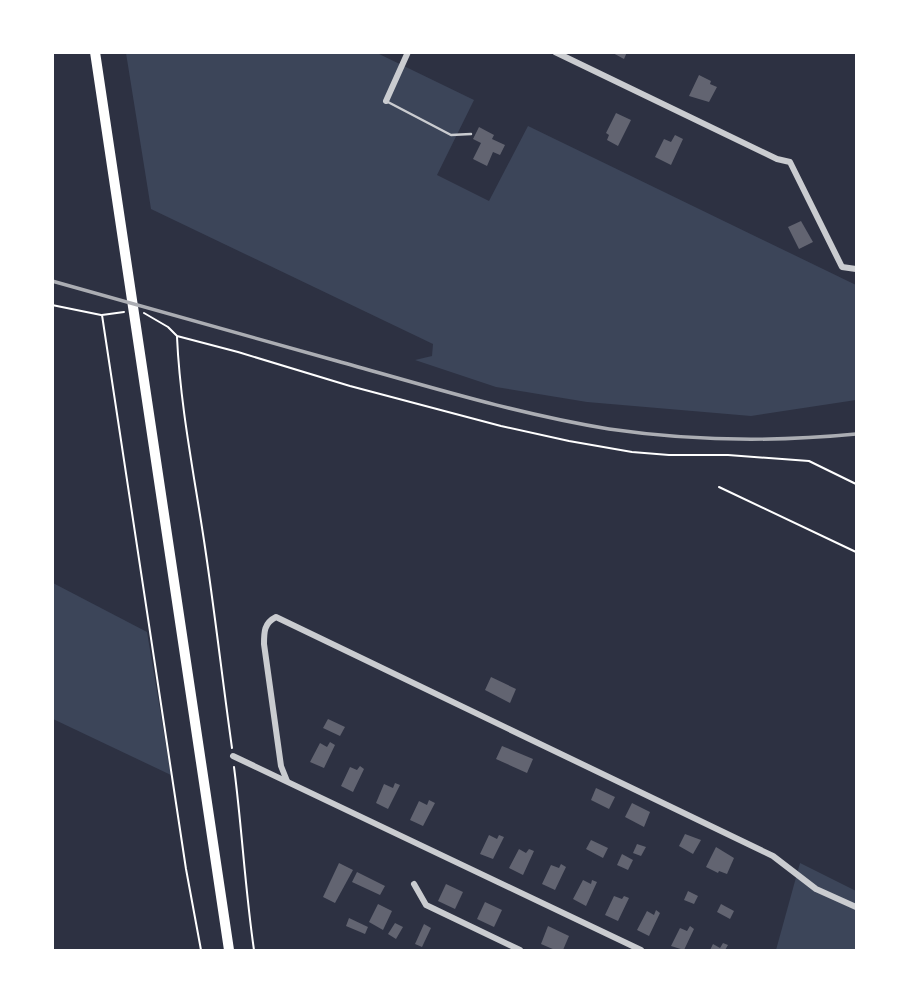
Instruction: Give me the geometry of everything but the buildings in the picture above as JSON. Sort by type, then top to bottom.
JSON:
[{"type":"main road","points":[[95,52],[229,950]]},
{"type":"street","points":[[386,101],[408,52]]},
{"type":"street","points":[[555,52],[776,159],[790,162],[842,267],[856,269]]},
{"type":"street","points":[[287,781],[281,766],[264,643],[266,625],[276,617],[773,856],[802,880],[856,907]]},
{"type":"street","points":[[233,756],[641,950]]},
{"type":"street","points":[[414,884],[426,905],[520,950]]},
{"type":"lane","points":[[386,101],[451,135],[471,134]]},
{"type":"path","points":[[52,305],[102,315],[133,312]]},
{"type":"path","points":[[144,313],[177,336],[350,386],[569,441],[632,452],[809,461],[856,484]]},
{"type":"path","points":[[102,315],[186,869],[201,950]]},
{"type":"path","points":[[177,336],[184,415],[211,583],[241,818],[244,883],[254,950]]},
{"type":"path","points":[[719,487],[856,552]]},
{"type":"shaded area","points":[[126,53],[377,53],[474,100],[437,175],[489,201],[528,126],[856,285],[856,400],[751,416],[587,402],[496,387],[415,360],[432,356],[433,344],[151,209]]},
{"type":"shaded area","points":[[53,583],[147,632],[171,775],[53,719]]},
{"type":"shaded area","points":[[800,863],[856,891],[856,950],[776,950]]},
{"type":"railway","points":[[52,281],[472,399],[575,423],[640,433],[702,438],[763,439],[856,434]]}]
